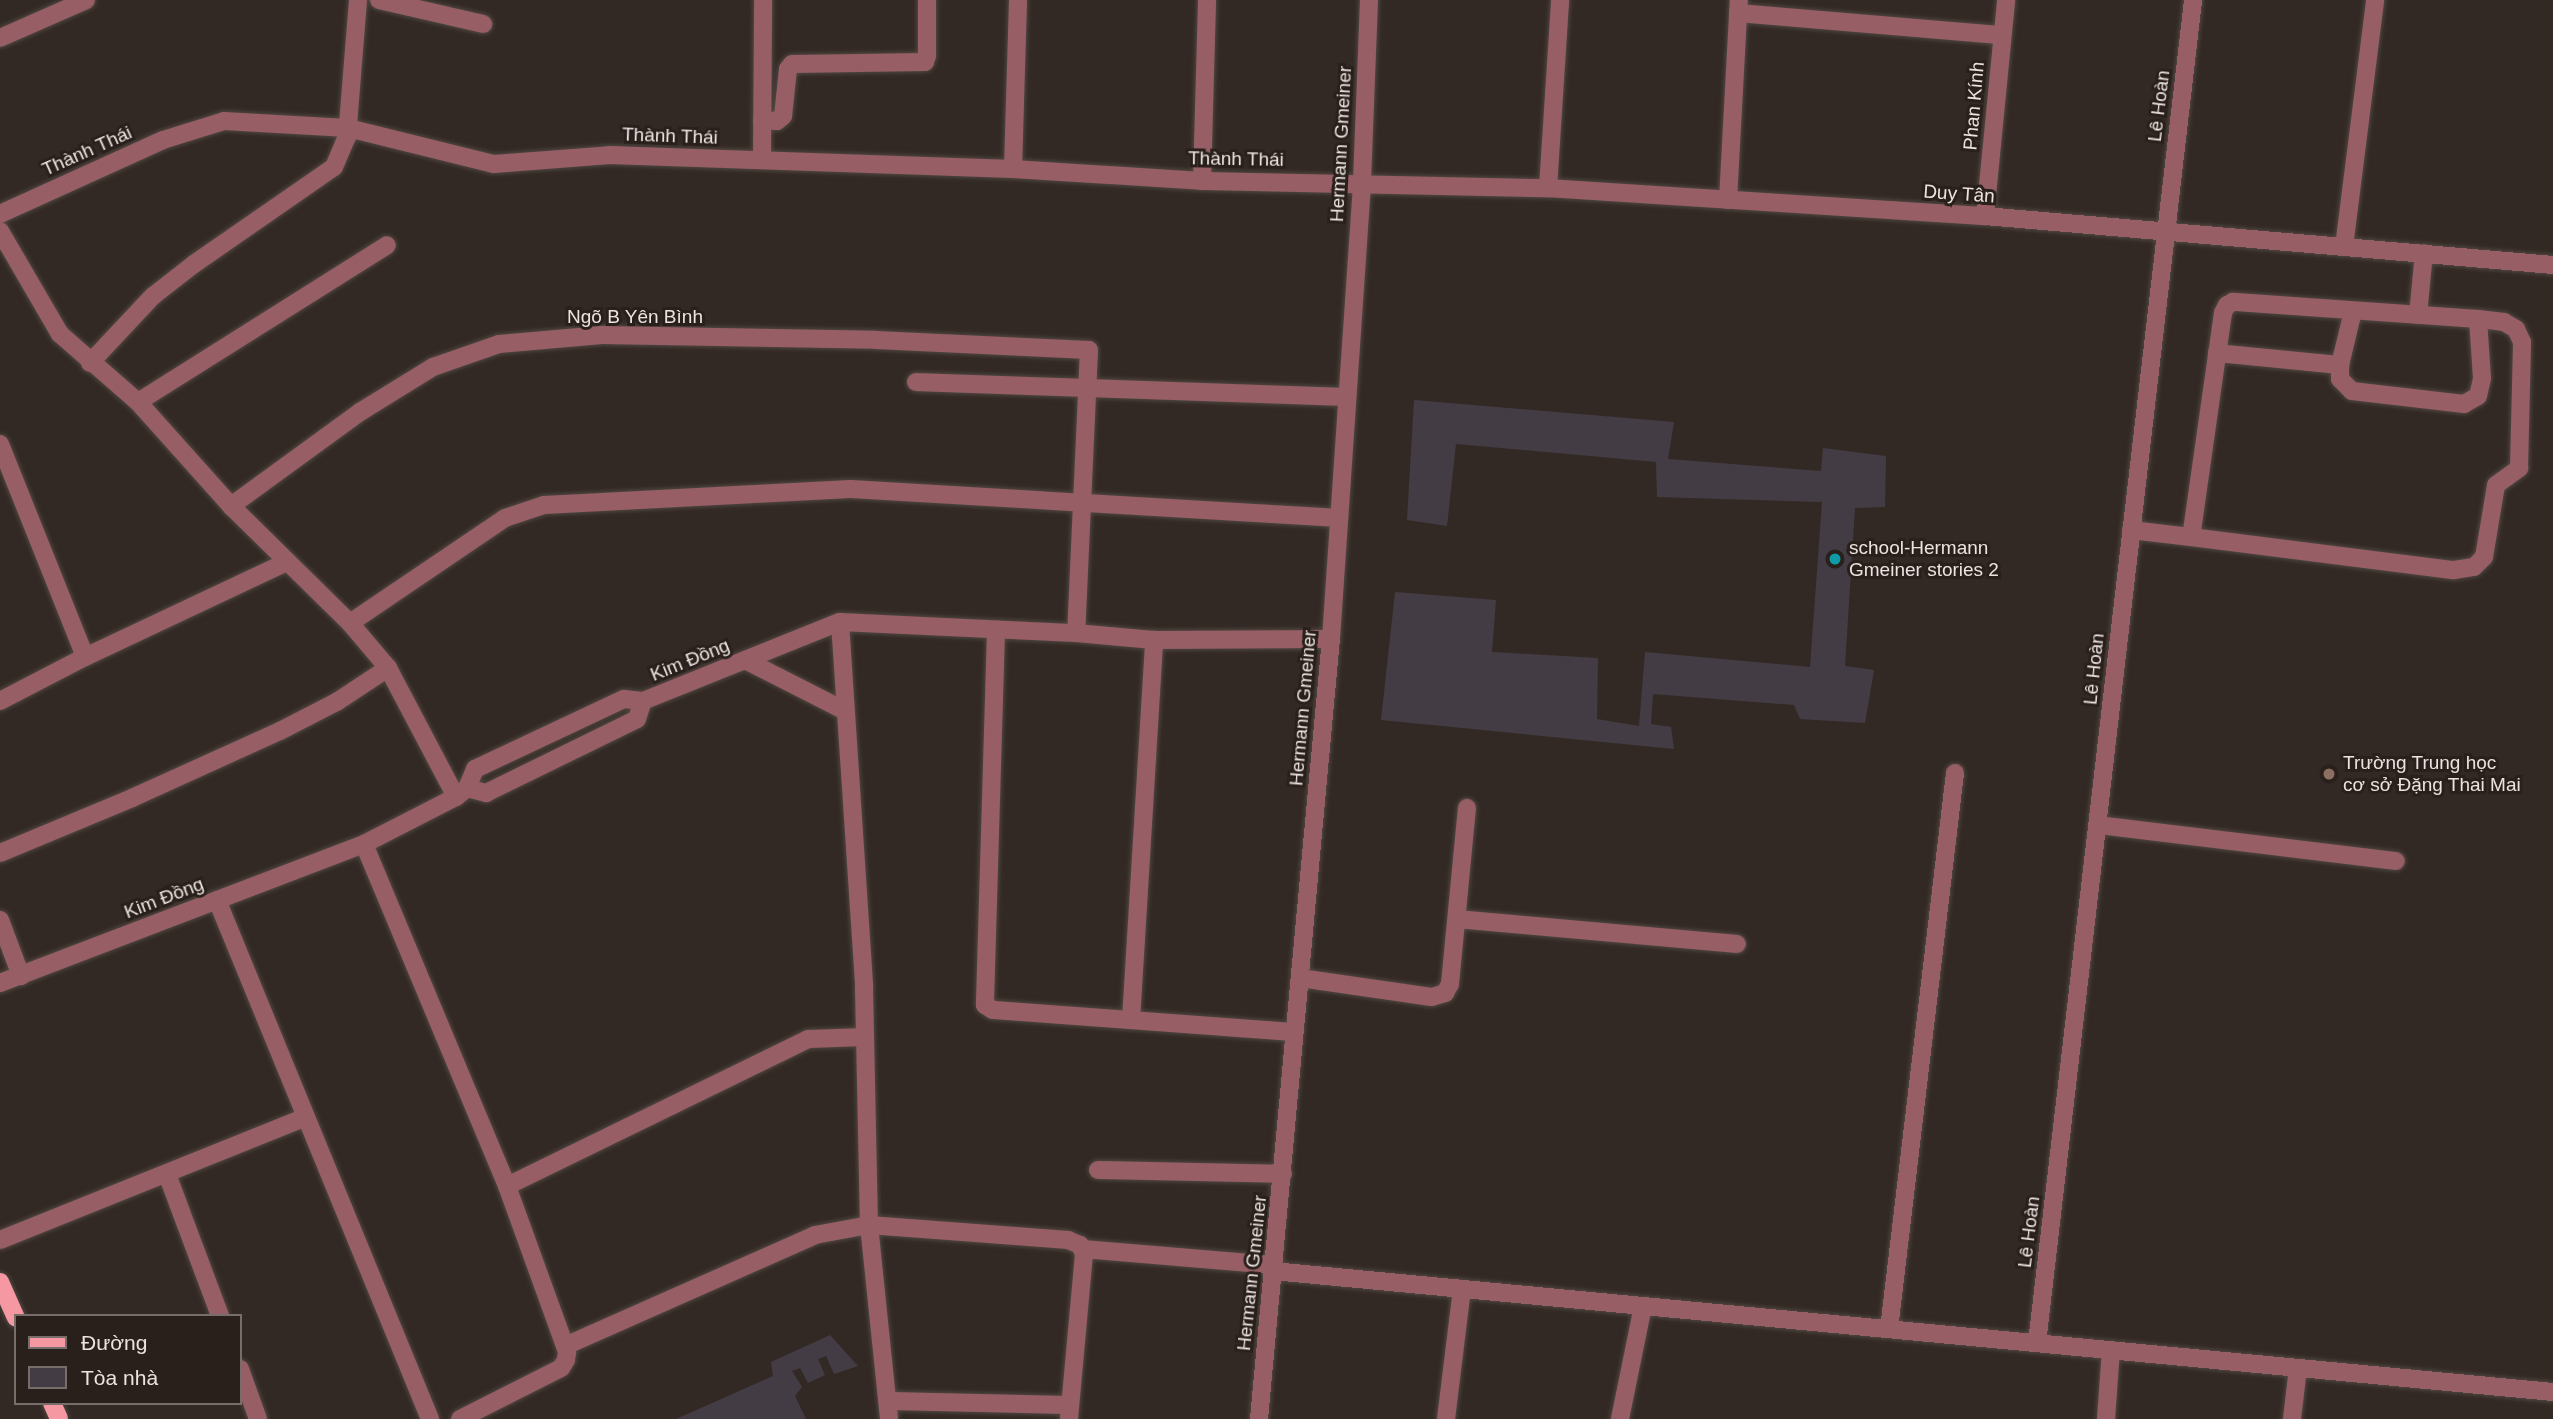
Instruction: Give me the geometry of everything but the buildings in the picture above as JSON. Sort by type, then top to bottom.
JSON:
[{"type":"main road","points":[[0,1282],[14,1314]]},
{"type":"street","points":[[0,38],[86,0]]},
{"type":"street","points":[[90,363],[153,296],[194,264],[334,167],[345,147],[348,128],[358,0]]},
{"type":"street","points":[[379,0],[483,24]]},
{"type":"street","points":[[762,160],[763,0]]},
{"type":"street","points":[[762,120],[777,121],[783,116],[788,69],[792,64],[925,62],[927,0]]},
{"type":"street","points":[[1013,169],[1018,0]]},
{"type":"street","points":[[1202,181],[1207,0]]},
{"type":"street","name":"Hermann Gmeiner","points":[[1259,1419],[1331,639],[1345,397],[1362,183],[1370,0]]},
{"type":"street","points":[[1548,188],[1560,0]]},
{"type":"street","name":"Phan Kính","points":[[1985,216],[2006,0]]},
{"type":"street","name":"Lê Hoàn","points":[[2037,1343],[2193,0]]},
{"type":"street","points":[[2344,247],[2375,0]]},
{"type":"street","points":[[1728,200],[1739,7],[2002,35]]},
{"type":"street","name":"Thành Thái","points":[[0,214],[163,140],[224,121],[348,128],[494,164],[610,155],[1013,169],[1202,181],[1362,183]]},
{"type":"street","name":"Duy Tân","points":[[1362,183],[1548,188],[1985,216],[2553,264]]},
{"type":"street","points":[[0,231],[60,334],[90,363],[138,402],[231,506],[350,623],[388,668],[461,792],[475,769],[624,699],[643,701]]},
{"type":"street","points":[[138,402],[387,245]]},
{"type":"street","points":[[2418,315],[2424,253]]},
{"type":"street","points":[[2131,530],[2454,570],[2474,567],[2484,557],[2496,485],[2519,468],[2522,342],[2516,328],[2504,322],[2478,319],[2233,302],[2227,305],[2223,313],[2191,537]]},
{"type":"street","points":[[2353,311],[2340,365],[2340,379],[2352,391],[2464,404],[2478,396],[2482,378],[2478,319]]},
{"type":"street","name":"Ngõ B Yên Bình","points":[[231,506],[360,412],[433,367],[499,344],[603,335],[876,340],[1089,350],[1088,386]]},
{"type":"street","points":[[2217,352],[2340,365]]},
{"type":"street","points":[[916,382],[1345,397]]},
{"type":"street","points":[[1076,632],[1088,386]]},
{"type":"street","points":[[0,444],[85,657]]},
{"type":"street","points":[[350,623],[505,518],[544,505],[851,489],[1339,518]]},
{"type":"street","points":[[0,701],[85,657],[265,575],[287,562]]},
{"type":"street","points":[[840,622],[865,1037],[869,1225],[889,1419]]},
{"type":"street","name":"Kim Đồng","points":[[0,984],[364,844],[461,792],[486,793],[637,719],[643,701],[840,622],[996,631],[1076,632],[1154,640],[1331,639]]},
{"type":"street","points":[[996,631],[985,1005],[993,1010],[1294,1032]]},
{"type":"street","points":[[1131,1020],[1154,640]]},
{"type":"street","points":[[745,660],[845,711]]},
{"type":"street","points":[[0,853],[132,799],[280,731],[338,701],[388,668]]},
{"type":"street","points":[[533,741],[545,765]]},
{"type":"street","points":[[1889,1329],[1955,773]]},
{"type":"street","points":[[1300,978],[1440,996],[1450,984],[1467,808]]},
{"type":"street","points":[[2098,825],[2396,861]]},
{"type":"street","points":[[364,844],[507,1186],[565,1346],[566,1360],[561,1368],[460,1419]]},
{"type":"street","points":[[217,900],[304,1118],[430,1419]]},
{"type":"street","points":[[1457,919],[1737,944]]},
{"type":"street","points":[[0,920],[21,976]]},
{"type":"street","points":[[507,1186],[809,1040],[865,1037]]},
{"type":"street","points":[[0,1240],[304,1118]]},
{"type":"street","points":[[1098,1170],[1283,1174]]},
{"type":"street","points":[[167,1174],[219,1314]]},
{"type":"street","points":[[565,1346],[815,1235],[869,1225],[1068,1240],[1077,1243],[1083,1250],[1462,1289],[2553,1392]]},
{"type":"street","points":[[888,1401],[1070,1412],[1083,1250]]},
{"type":"street","points":[[1446,1419],[1462,1289]]},
{"type":"street","points":[[1620,1419],[1643,1306]]},
{"type":"street","points":[[2105,1419],[2111,1350]]},
{"type":"street","points":[[2292,1419],[2298,1368]]},
{"type":"street","points":[[242,1375],[258,1419]]},
{"type":"place","name":"school-Hermann Gmeiner stories 2","points":[[1835,559]]},
{"type":"place","name":"Trường Trung học cơ sở Đặng Thai Mai","points":[[2329,774]]}]
